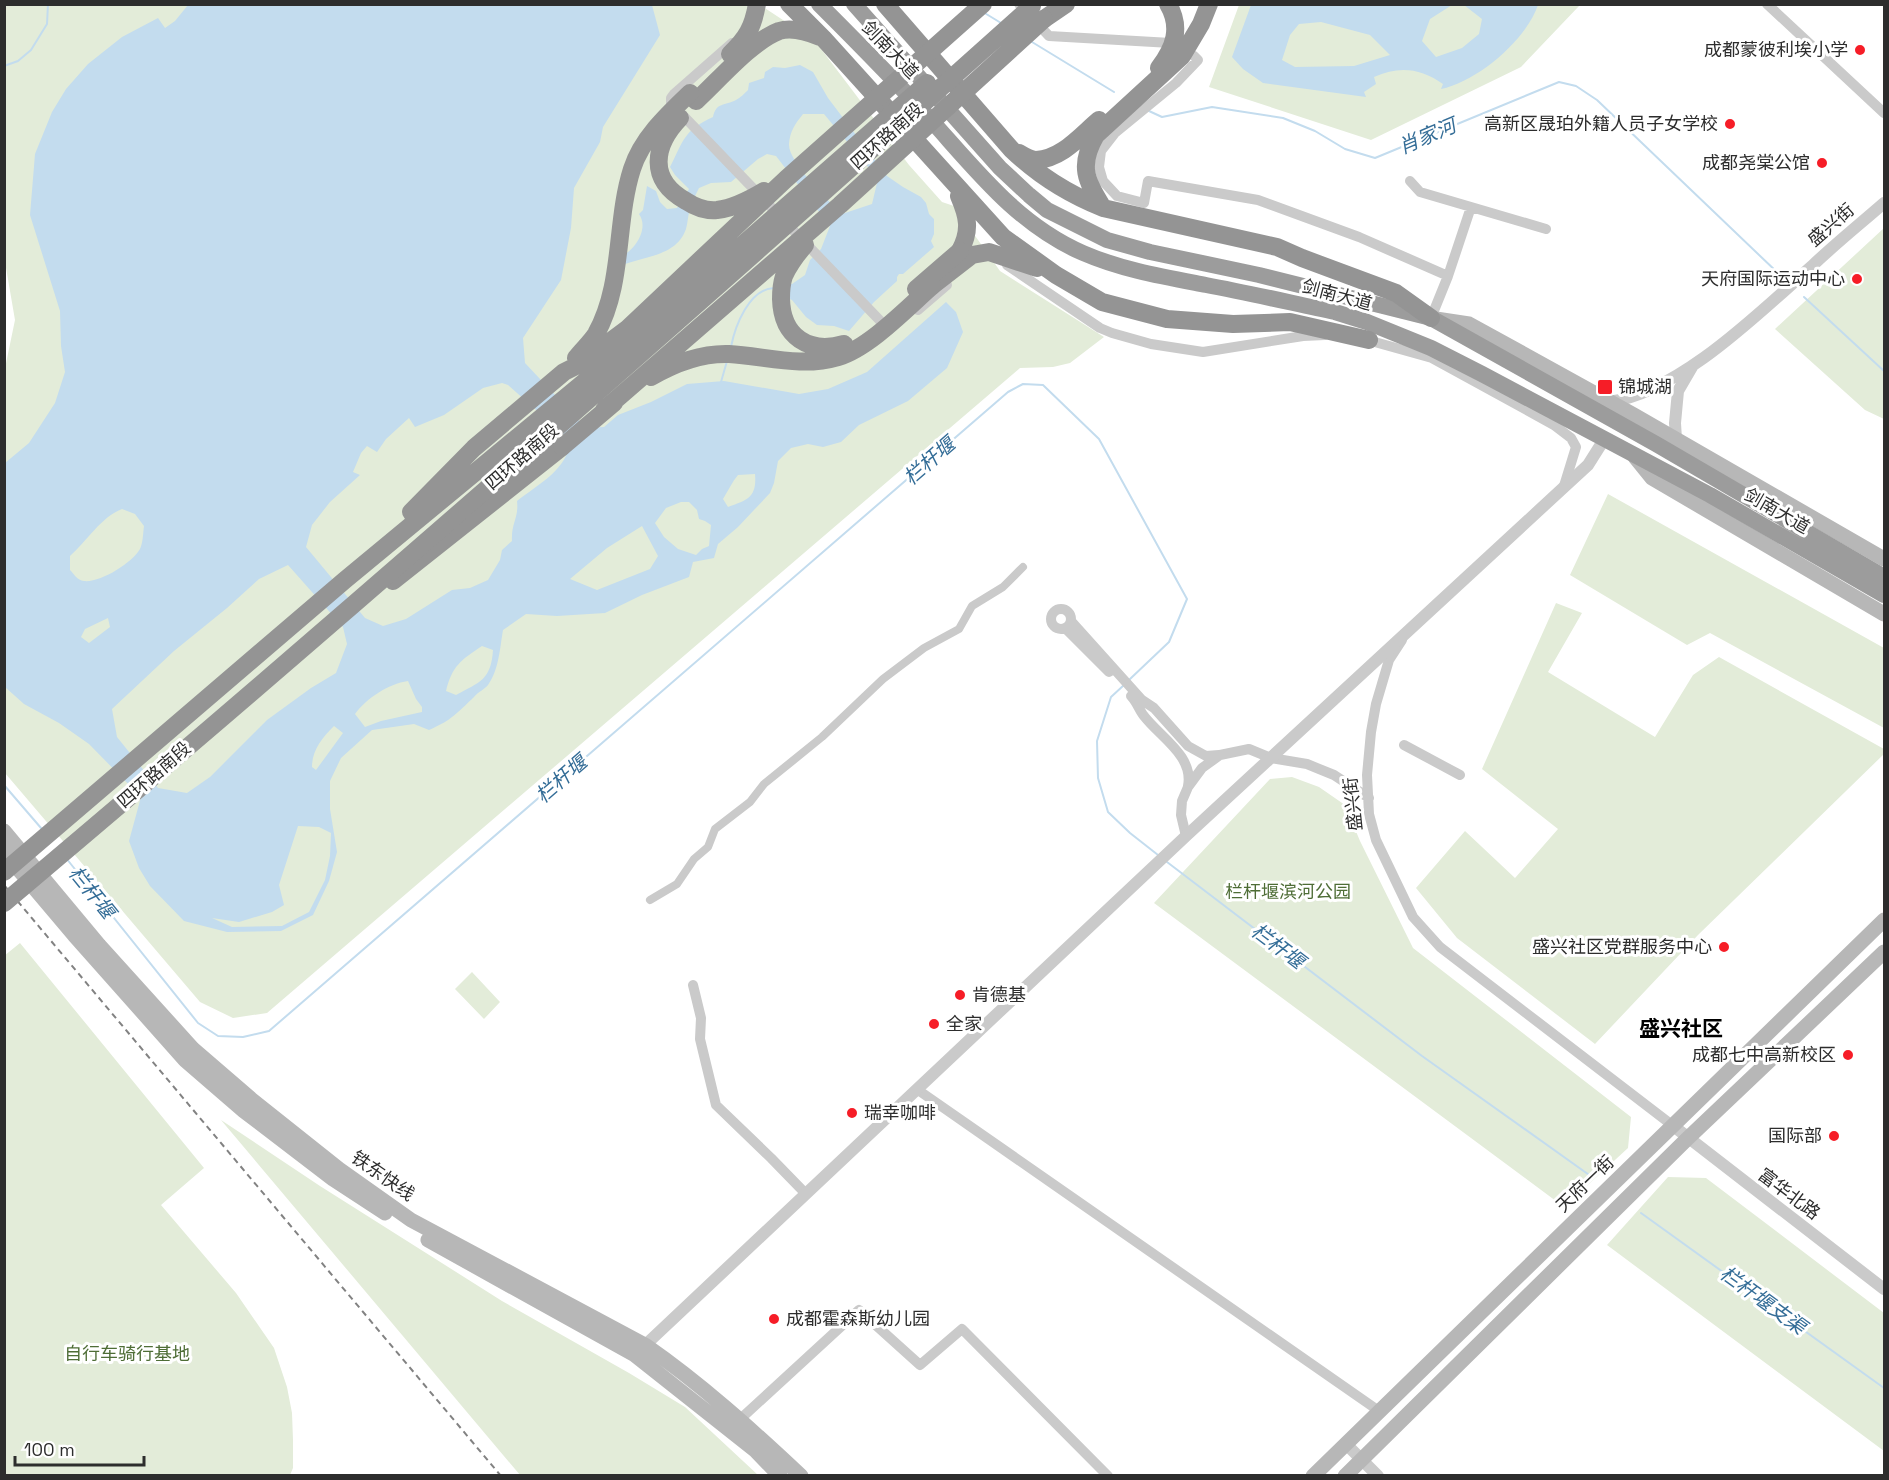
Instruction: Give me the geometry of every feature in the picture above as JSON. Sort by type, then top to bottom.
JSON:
[{"type":"highway","points":[[757,4],[753,25],[744,41],[693,97],[671,127],[664,140],[659,158],[660,175],[667,189],[696,207],[715,210],[740,205],[786,179]]},
{"type":"highway","points":[[789,4],[823,38],[1003,237],[1056,275],[1102,302],[1167,319],[1233,324],[1290,322],[1369,340]]},
{"type":"highway","name":"剑南大道","points":[[819,4],[928,118],[976,173],[1007,204],[1053,238],[1082,253],[1129,270],[1304,305],[1367,322],[1431,348],[1710,495],[1884,595]]},
{"type":"highway","name":"剑南大道","points":[[854,4],[1000,168],[1047,210],[1107,240],[1431,318],[1656,444],[1884,577]]},
{"type":"highway","points":[[885,4],[1012,150],[1032,170],[1077,198],[1103,208],[1277,247],[1396,293],[1431,318]]},
{"type":"highway","points":[[564,372],[580,364],[627,329],[786,179],[983,4]]},
{"type":"highway","points":[[952,180],[967,214],[967,238],[960,250],[867,332],[848,343],[824,348],[805,344],[791,333],[781,314],[784,276],[799,252],[840,205],[1029,8],[1060,4]]},
{"type":"highway","points":[[1029,8],[1066,4]]},
{"type":"highway","points":[[1012,150],[1034,160],[1060,153],[1158,70],[1171,50],[1177,28],[1174,14],[1168,4]]},
{"type":"highway","points":[[1103,208],[1087,180],[1085,166],[1088,150],[1096,135],[1182,56],[1201,24],[1209,4]]},
{"type":"highway","name":"四环路南段","points":[[4,872],[345,580],[617,355],[1029,8]]},
{"type":"highway","name":"四环路南段","points":[[4,903],[256,688],[757,253],[1029,8]]},
{"type":"highway","points":[[345,580],[474,447],[564,372],[596,334],[610,298],[625,202],[633,168],[655,130],[759,42],[780,30],[802,30],[823,38]]},
{"type":"highway","points":[[256,688],[553,454],[840,205]]},
{"type":"highway","points":[[604,410],[641,383],[695,357],[728,354],[794,362],[816,362],[839,357],[866,343],[972,255],[989,252],[1056,275]]},
{"type":"main road","points":[[1431,318],[1469,324],[1676,439],[1884,559]]},
{"type":"main road","points":[[1635,457],[1652,478],[1884,614]]},
{"type":"main road","name":"铁东快线","points":[[4,831],[99,945],[193,1049],[251,1099],[339,1168],[411,1220],[640,1350]]},
{"type":"main road","name":"铁东快线","points":[[4,852],[185,1060],[244,1111],[333,1179],[412,1231],[679,1368],[735,1424],[801,1476]]},
{"type":"main road","name":"天府一街","points":[[1313,1476],[1884,920]]},
{"type":"main road","points":[[1350,1474],[1687,1139],[1884,952]]},
{"type":"main road","name":"铁东快线","points":[[735,1424],[755,1450],[780,1476]]},
{"type":"street","points":[[752,4],[747,25],[730,46],[671,98],[671,103],[888,330],[902,326],[965,268],[986,260],[998,260],[1011,266],[1100,328],[1151,344],[1203,352],[1303,336],[1336,335],[1369,340],[1432,358],[1554,425],[1571,438],[1576,447],[1564,486]]},
{"type":"street","points":[[1767,4],[1884,113]]},
{"type":"street","points":[[1029,8],[1049,36],[1171,43]]},
{"type":"street","points":[[1194,56],[1198,60],[1176,83],[1115,133],[1101,151],[1099,167],[1102,181],[1117,196],[1144,203],[1148,181],[1258,200],[1359,237],[1448,276]]},
{"type":"street","points":[[1410,181],[1420,192],[1546,229]]},
{"type":"street","name":"盛兴街","points":[[1692,368],[1756,316],[1884,203]]},
{"type":"street","points":[[1431,318],[1471,207]]},
{"type":"street","points":[[1609,402],[1628,399],[1692,368]]},
{"type":"street","points":[[1676,439],[1678,391],[1692,368]]},
{"type":"street","name":"盛兴街","points":[[1605,438],[1588,465],[1411,628],[1389,660],[1376,704],[1371,732],[1367,775],[1369,813],[1376,840],[1413,917],[1440,947],[1672,1125]]},
{"type":"street","points":[[651,900],[677,884],[694,859],[708,848],[715,830],[750,802],[764,784],[822,737],[883,679],[924,648],[959,629],[972,606],[1003,587],[1023,567]]},
{"type":"street","points":[[1068,625],[1136,697],[1154,708],[1188,746],[1206,756],[1249,749],[1271,758],[1306,765],[1334,775],[1369,798]]},
{"type":"street","points":[[640,1350],[1411,628]]},
{"type":"street","points":[[1136,697],[1143,715],[1183,758],[1189,774],[1188,787]]},
{"type":"street","points":[[1404,746],[1460,775]]},
{"type":"street","points":[[1182,841],[1182,801],[1188,787],[1202,768],[1220,755]]},
{"type":"street","points":[[693,985],[701,1018],[700,1039],[716,1105],[806,1194]]},
{"type":"street","points":[[918,1090],[1379,1411]]},
{"type":"street","name":"富华北路","points":[[1672,1125],[1687,1139],[1884,1289]]},
{"type":"street","points":[[735,1424],[860,1310],[920,1365],[962,1329],[1108,1476]]},
{"type":"street","points":[[1346,1443],[1378,1476]]},
{"type":"street","points":[[1334,1455],[1350,1474]]},
{"type":"green space","points":[[4,5],[760,5],[815,41],[909,165],[942,202],[954,206],[1000,271],[1104,337],[1070,363],[1053,367],[1020,368],[267,1013],[233,1018],[200,1002],[5,773],[4,373],[15,320],[4,256]]},
{"type":"green space","points":[[1239,5],[1580,5],[1521,67],[1371,140],[1209,87]]},
{"type":"green space","name":"天府国际运动中心","points":[[1884,228],[1884,419],[1865,410],[1775,329]]},
{"type":"green space","points":[[1608,494],[1884,648],[1884,728],[1710,633],[1687,645],[1570,575]]},
{"type":"green space","points":[[1556,603],[1582,613],[1548,672],[1655,737],[1693,675],[1719,657],[1884,749],[1884,754],[1698,935],[1595,1044],[1457,938],[1416,888],[1465,831],[1515,878],[1558,829],[1482,769]]},
{"type":"green space","name":"栏杆堰滨河公园","points":[[1292,777],[1319,787],[1345,805],[1360,841],[1413,948],[1631,1117],[1628,1148],[1564,1207],[1154,903],[1270,779]]},
{"type":"green space","name":"自行车骑行基地","points":[[20,943],[204,1168],[161,1205],[236,1293],[274,1348],[287,1387],[292,1413],[293,1468],[290,1475],[5,1475],[4,956]]},
{"type":"green space","points":[[472,972],[500,1002],[484,1019],[455,989]]},
{"type":"green space","points":[[221,1120],[320,1186],[502,1301],[685,1407],[758,1475],[520,1475]]},
{"type":"green space","points":[[1668,1177],[1706,1178],[1884,1313],[1884,1451],[1607,1245]]},
{"type":"water","points":[[188,5],[652,5],[660,35],[603,127],[600,142],[574,188],[571,228],[561,280],[523,338],[525,363],[586,428],[604,427],[618,415],[687,384],[724,381],[799,394],[828,389],[867,372],[946,302],[956,312],[963,332],[947,368],[908,401],[859,425],[841,442],[823,447],[808,444],[791,448],[778,461],[770,493],[738,527],[718,544],[714,558],[693,562],[689,577],[642,595],[605,613],[557,616],[526,614],[503,630],[497,665],[488,685],[454,716],[429,730],[414,724],[372,730],[341,758],[330,781],[330,809],[337,852],[329,881],[313,915],[281,931],[227,932],[184,921],[150,886],[139,868],[129,841],[141,797],[89,744],[59,723],[24,704],[5,687],[5,463],[29,443],[55,403],[65,372],[61,346],[60,311],[30,215],[35,154],[52,112],[66,89],[88,64],[122,37],[158,18],[165,28],[175,21]],"holes":[[[502,383],[508,385],[570,440],[564,460],[558,468],[517,501],[512,541],[502,550],[500,560],[488,580],[470,588],[452,590],[406,619],[383,626],[365,618],[306,547],[312,525],[330,502],[360,475],[353,472],[361,453],[367,446],[377,452],[386,439],[409,418],[415,427],[444,415],[483,388]],[[755,474],[753,493],[746,500],[728,507],[723,499],[738,475]],[[681,502],[689,502],[697,510],[699,519],[711,525],[709,546],[696,555],[678,549],[664,537],[655,523],[666,508]],[[122,509],[135,514],[144,526],[140,549],[115,571],[98,579],[84,581],[70,570],[70,556],[107,518]],[[642,526],[658,556],[650,569],[597,590],[570,579],[607,548]],[[288,565],[343,627],[347,644],[336,673],[267,720],[210,777],[187,793],[158,788],[117,737],[112,709],[174,651],[259,579]],[[108,618],[110,627],[89,643],[81,637],[85,629]],[[482,646],[493,650],[490,668],[483,679],[456,695],[446,691],[454,669]],[[408,681],[422,707],[422,712],[365,727],[355,714],[372,697]],[[334,726],[343,733],[316,770],[312,767],[312,761],[322,740]],[[298,826],[319,827],[331,833],[330,856],[325,880],[309,912],[282,926],[232,927],[212,918],[239,922],[272,912],[284,905],[279,885]]]},
{"type":"water","points":[[1251,5],[1452,5],[1430,19],[1422,41],[1436,57],[1462,48],[1479,34],[1482,19],[1464,5],[1538,5],[1523,32],[1499,57],[1470,77],[1441,89],[1443,84],[1426,75],[1409,70],[1392,71],[1374,77],[1376,84],[1364,92],[1366,97],[1263,83],[1243,69],[1232,57]],"holes":[[[1321,22],[1370,35],[1390,55],[1354,66],[1295,67],[1282,60],[1290,35],[1299,24]]]},
{"type":"water","points":[[800,65],[813,72],[828,98],[887,176],[921,197],[934,219],[934,234],[931,241],[934,247],[903,274],[899,274],[897,281],[874,302],[849,331],[834,326],[817,325],[806,317],[792,300],[782,296],[777,286],[792,284],[805,275],[810,260],[821,249],[830,226],[776,156],[767,154],[758,159],[731,182],[711,183],[699,188],[690,209],[686,229],[674,246],[656,255],[618,267],[622,256],[640,238],[643,225],[639,214],[643,210],[647,186],[656,191],[660,202],[667,209],[677,208],[689,189],[670,167],[690,132],[713,117],[716,109],[721,105],[741,97],[748,90],[749,83],[764,78],[765,72],[773,67],[785,68]],"holes":[[[803,114],[824,114],[878,179],[872,204],[842,214],[810,181],[790,152],[790,135]]]},
{"type":"waterway","name":"栏杆堰","points":[[4,66],[18,61],[31,50],[47,24],[48,4]]},
{"type":"waterway","name":"肖家河","points":[[983,12],[1001,23]]},
{"type":"waterway","name":"肖家河","points":[[1032,42],[1114,92]]},
{"type":"waterway","name":"肖家河","points":[[1149,111],[1162,117],[1212,107],[1283,118],[1315,131],[1345,149],[1375,158],[1559,82],[1576,86],[1597,100],[1780,275]]},
{"type":"waterway","points":[[731,347],[740,319],[750,302],[765,290],[774,288]]},
{"type":"waterway","name":"肖家河","points":[[1804,297],[1884,371]]},
{"type":"waterway","points":[[721,382],[727,361]]},
{"type":"waterway","name":"栏杆堰","points":[[66,858],[198,1023],[218,1036],[243,1037],[269,1031],[1008,392],[1023,384],[1043,385],[1099,439],[1187,599],[1169,642],[1130,679]]},
{"type":"waterway","name":"栏杆堰","points":[[1124,685],[1111,697],[1097,741],[1098,778],[1108,812],[1158,855]]},
{"type":"waterway","name":"栏杆堰","points":[[4,785],[41,828]]},
{"type":"waterway","name":"栏杆堰","points":[[1167,862],[1422,1056],[1592,1177]]},
{"type":"waterway","name":"栏杆堰支渠","points":[[1641,1213],[1884,1388]]},
{"type":"railway","points":[[4,885],[501,1476]]},
{"type":"place","name":"成都蒙彼利埃小学","points":[[1860,50]]},
{"type":"place","name":"高新区晟珀外籍人员子女学校","points":[[1730,124]]},
{"type":"place","name":"成都尧棠公馆","points":[[1822,163]]},
{"type":"place","name":"天府国际运动中心","points":[[1857,279]]},
{"type":"place","name":"锦城湖","points":[[1605,387]]},
{"type":"place","name":"盛兴社区党群服务中心","points":[[1724,947]]},
{"type":"place","name":"肯德基","points":[[960,995]]},
{"type":"place","name":"全家","points":[[934,1024]]},
{"type":"place","name":"成都七中高新校区","points":[[1848,1055]]},
{"type":"place","name":"瑞幸咖啡","points":[[852,1113]]},
{"type":"place","name":"国际部","points":[[1834,1136]]},
{"type":"place","name":"成都霍森斯幼儿园","points":[[774,1319]]},
{"type":"district","name":"盛兴社区","points":[[1681,1029]]}]
